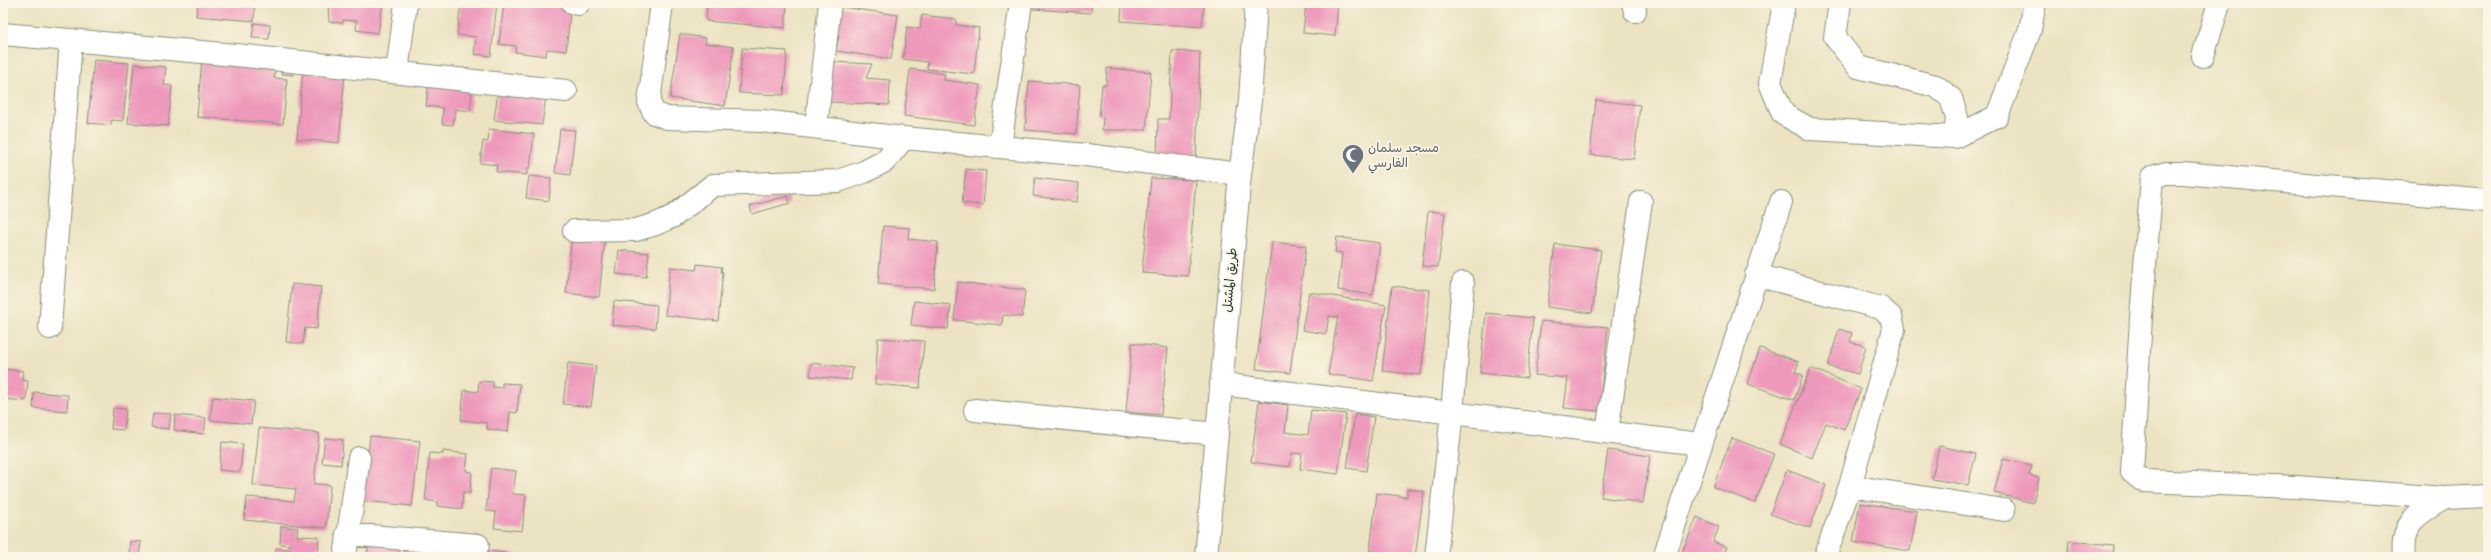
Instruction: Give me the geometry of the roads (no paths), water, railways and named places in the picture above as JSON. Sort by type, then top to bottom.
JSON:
[{"type":"street","points":[[397,72],[406,3]]},
{"type":"street","points":[[662,3],[649,102],[654,114],[667,118],[762,121],[904,138],[1000,146],[1240,174]]},
{"type":"street","points":[[816,127],[830,3]]},
{"type":"street","points":[[1000,146],[1021,3]]},
{"type":"street","name":"طريق المشتل","points":[[1206,557],[1240,174],[1250,101],[1256,3]]},
{"type":"street","points":[[1784,3],[1770,83],[1783,114],[1810,129],[1955,137],[1997,116],[2030,30],[2035,3]]},
{"type":"street","points":[[1840,3],[1835,37],[1858,67],[1936,86],[1951,98],[1957,118],[1955,137]]},
{"type":"street","points":[[2203,56],[2219,3]]},
{"type":"street","points":[[3,34],[397,72],[566,91]]},
{"type":"street","points":[[50,328],[72,40]]},
{"type":"street","points":[[574,231],[636,230],[656,224],[674,216],[712,186],[838,181],[864,172],[885,161],[904,138]]},
{"type":"street","points":[[2488,200],[2183,173],[2166,173],[2152,177],[2140,317],[2132,472],[2143,481],[2296,487],[2445,498],[2488,496]]},
{"type":"street","points":[[1608,432],[1641,202]]},
{"type":"street","points":[[1664,557],[1781,202]]},
{"type":"street","points":[[1756,275],[1881,308],[1891,317],[1894,329],[1850,486],[1825,557]]},
{"type":"street","points":[[1436,557],[1452,413],[1464,283]]},
{"type":"street","points":[[1221,384],[1700,444]]},
{"type":"street","points":[[975,410],[1217,434]]},
{"type":"street","points":[[345,557],[347,534],[359,458]]},
{"type":"street","points":[[1850,486],[2004,510]]},
{"type":"street","points":[[2404,557],[2403,544],[2409,522],[2445,498]]},
{"type":"street","points":[[347,534],[478,545]]},
{"type":"place","name":"مسجد سلمان الفارسي","points":[[1353,174]]}]
